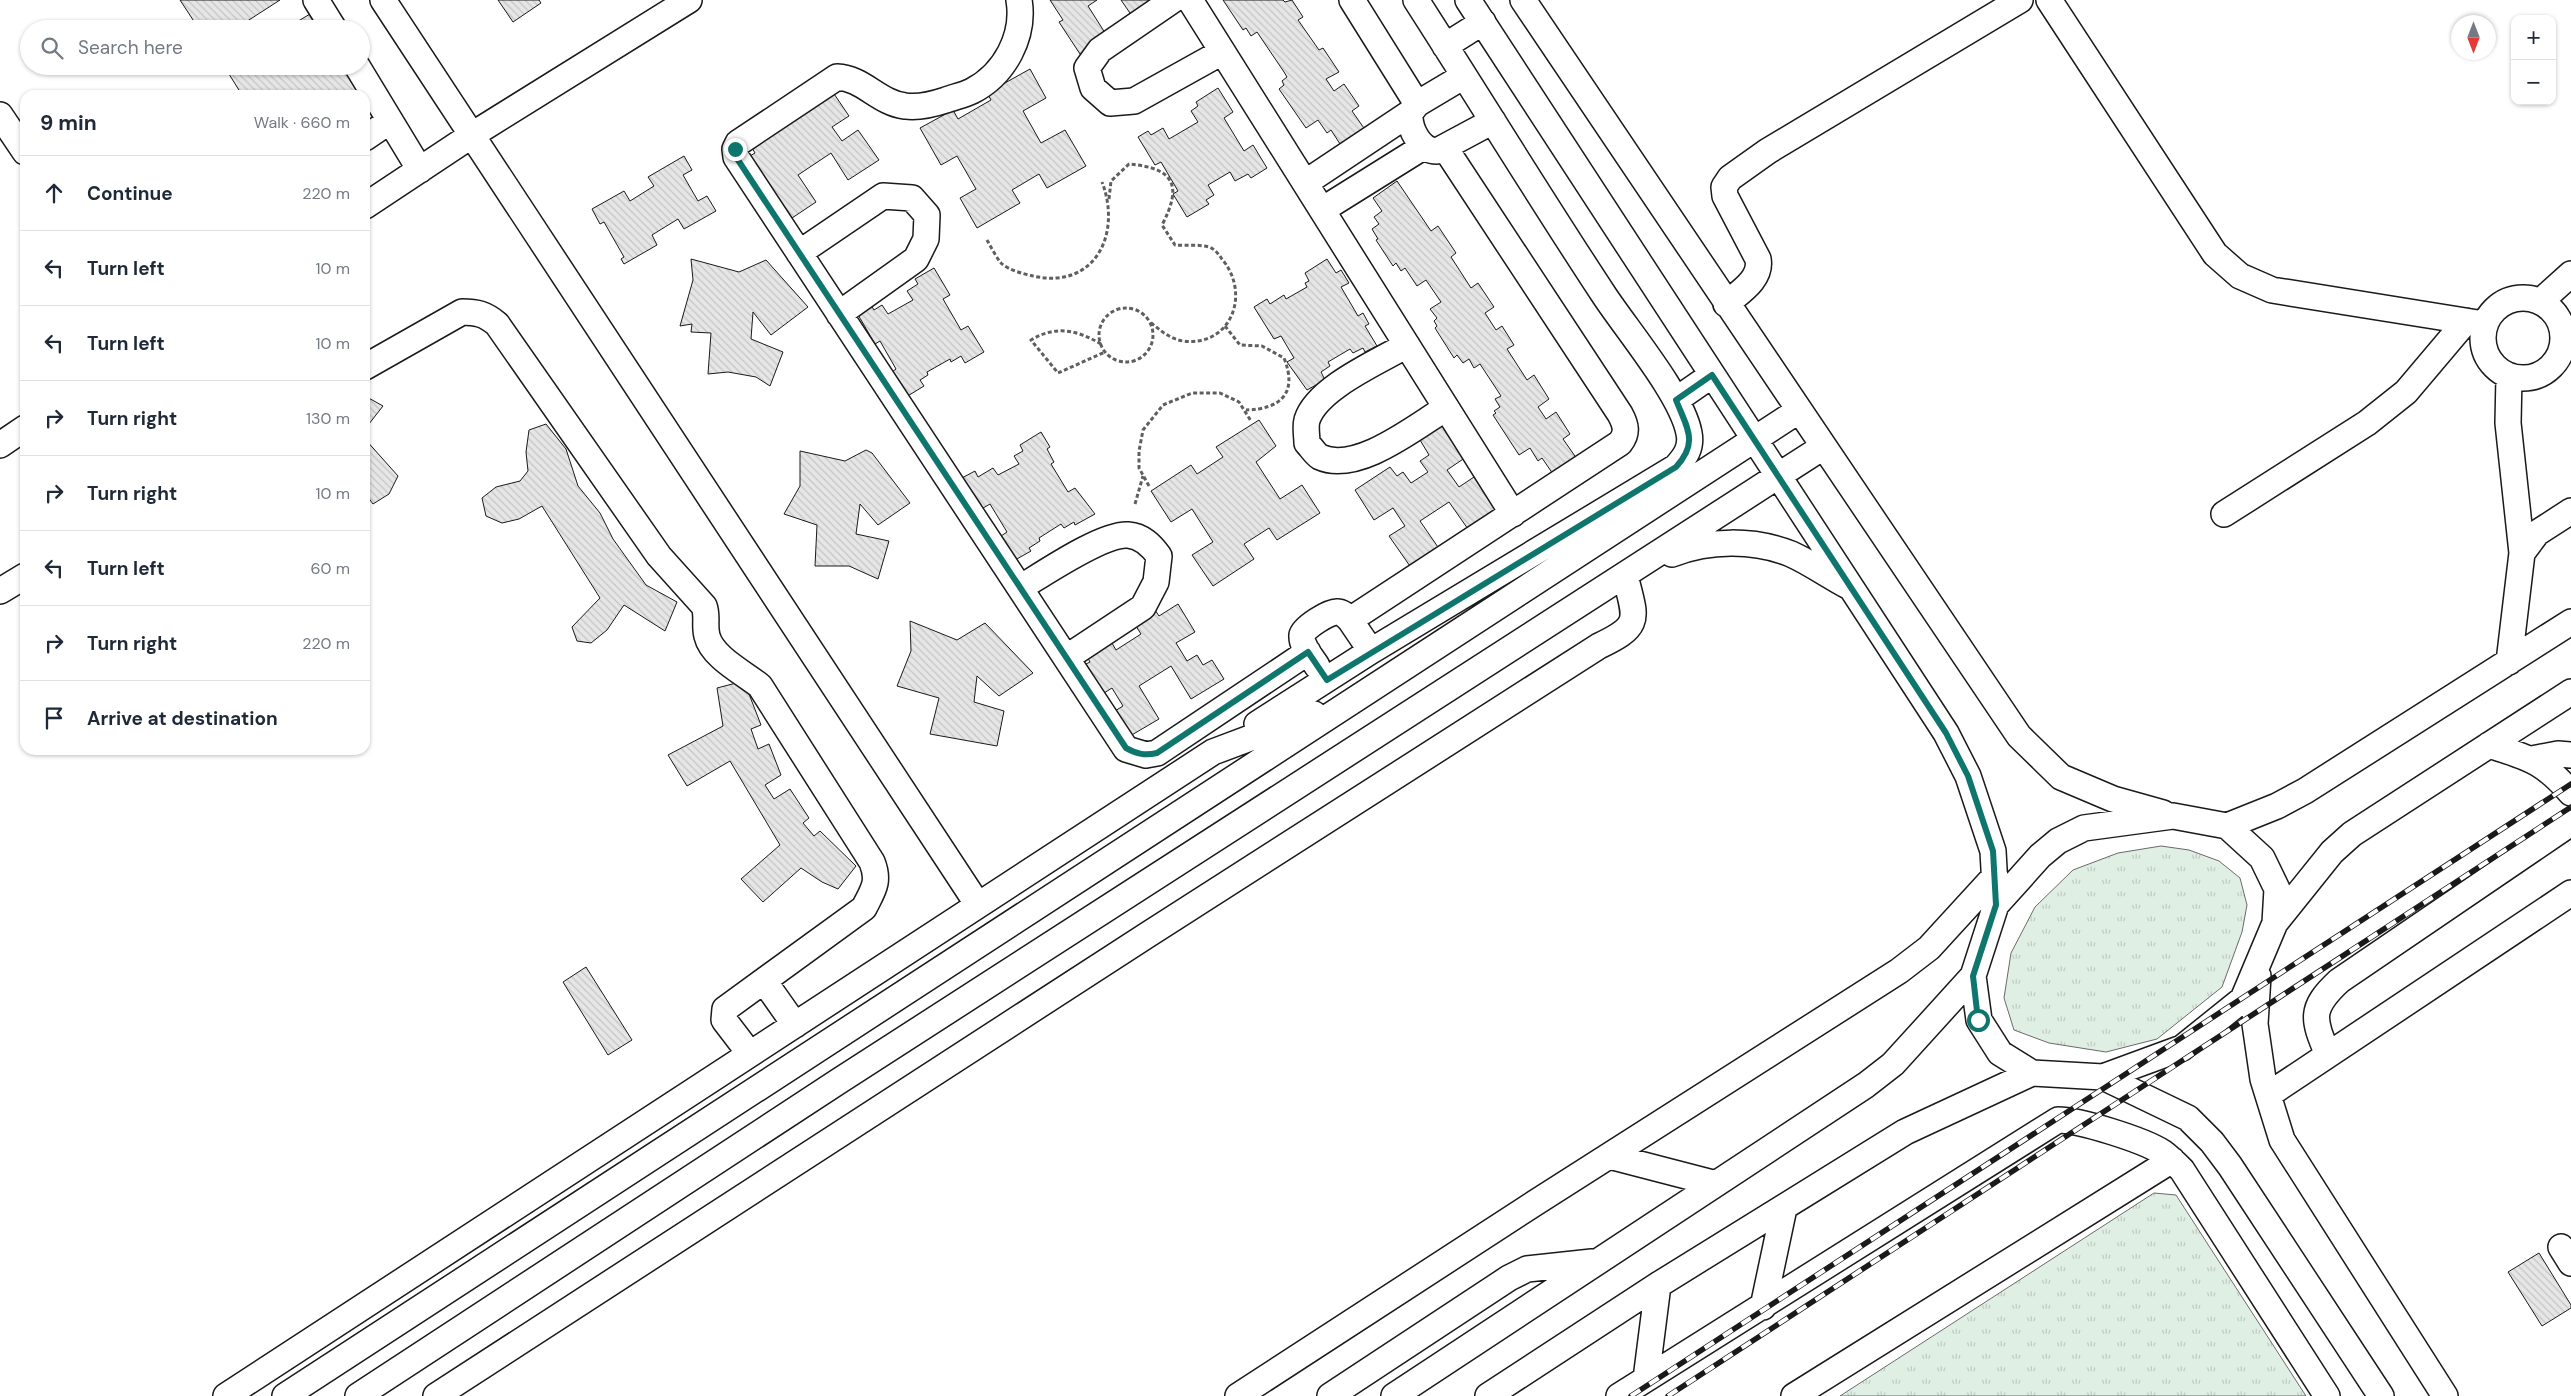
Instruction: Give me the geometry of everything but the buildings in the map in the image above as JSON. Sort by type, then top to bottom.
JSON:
[{"type":"street","points":[[316,0],[328,20]]},
{"type":"street","points":[[383,0],[978,905]]},
{"type":"street","points":[[370,203],[472,136],[689,0]]},
{"type":"street","points":[[1019,0],[1022,16],[1020,31],[1006,61],[995,74],[972,91],[931,104],[906,106],[885,101],[857,82],[837,77],[738,143],[735,149],[736,157],[1126,748],[1146,755],[1157,753],[1308,652]]},
{"type":"street","points":[[1173,0],[1100,50],[1088,68],[1093,88],[1110,103],[1134,102],[1222,52]]},
{"type":"street","points":[[1190,0],[1513,514]]},
{"type":"street","points":[[1350,620],[1620,443],[1626,436],[1626,425],[1434,147],[1412,129],[1414,109],[1352,0]]},
{"type":"street","points":[[226,1396],[1212,752],[1371,651],[1676,467],[1686,456],[1690,446],[1689,433],[1676,400],[1604,294],[1416,0]]},
{"type":"street","points":[[1394,1396],[1596,1261],[1866,1085],[1893,1064],[1973,976],[1996,905],[1993,851],[1968,776],[1946,733],[1468,0]]},
{"type":"street","points":[[1523,0],[1798,411],[2019,736],[2061,777],[2113,799],[2173,816],[2227,826],[2262,858],[2277,889],[2275,923]]},
{"type":"street","points":[[1726,304],[1756,276],[1760,267],[1758,259],[1725,196],[1724,187],[1730,178],[1768,151],[2020,0]]},
{"type":"street","points":[[2049,0],[2215,254],[2240,276],[2272,290],[2475,323]]},
{"type":"street","points":[[1445,46],[1482,22]]},
{"type":"street","points":[[362,75],[420,170]]},
{"type":"street","points":[[1305,183],[1464,76]]},
{"type":"street","points":[[0,115],[20,145]]},
{"type":"street","points":[[370,135],[390,121]]},
{"type":"street","points":[[1322,210],[1434,147],[1493,121]]},
{"type":"street","points":[[799,253],[883,196],[912,198],[927,215],[926,239],[916,258],[839,314]]},
{"type":"street","points":[[2541,301],[2571,274]]},
{"type":"street","points":[[2224,514],[2367,423],[2406,392],[2475,323],[2508,300],[2528,297],[2541,301],[2552,310],[2560,322],[2564,335],[2562,349],[2556,362],[2546,371],[2534,377],[2509,376],[2498,370],[2486,355],[2482,337],[2475,323]]},
{"type":"street","points":[[370,364],[462,312],[477,312],[488,316],[497,324],[659,556],[704,606],[707,614],[706,635],[709,643],[724,662],[735,666],[760,686],[872,862],[877,874],[876,884],[864,908],[732,1002],[725,1009],[724,1020],[750,1054]]},
{"type":"street","points":[[1407,345],[1338,385],[1318,400],[1306,421],[1306,443],[1320,457],[1344,462],[1370,454],[1446,408]]},
{"type":"street","points":[[1676,400],[1712,375]]},
{"type":"street","points":[[2509,376],[2508,423],[2522,553],[2509,662]]},
{"type":"street","points":[[285,1396],[1798,411]]},
{"type":"street","points":[[0,445],[20,431]]},
{"type":"street","points":[[358,1396],[831,1086],[1823,447]]},
{"type":"street","points":[[2522,553],[2538,534],[2571,511]]},
{"type":"street","points":[[1020,588],[1100,541],[1127,535],[1147,541],[1159,556],[1156,582],[1143,607],[1066,658]]},
{"type":"street","points":[[1631,571],[1695,545],[1741,542],[1790,554],[1852,588]]},
{"type":"street","points":[[436,1396],[789,1165],[1201,900],[1599,646],[1619,637],[1630,628],[1634,617],[1631,571]]},
{"type":"street","points":[[0,591],[20,579]]},
{"type":"street","points":[[1327,680],[1308,652],[1303,641],[1304,630],[1329,613],[1342,612],[1350,620],[1371,651]]},
{"type":"street","points":[[2227,826],[2277,806],[2305,791],[2571,622]]},
{"type":"street","points":[[2103,1077],[2182,1048],[2243,999],[2275,923],[2332,852],[2352,834],[2571,692]]},
{"type":"street","points":[[1212,752],[1359,697]]},
{"type":"street","points":[[2489,745],[2532,758],[2555,774],[2571,793]]},
{"type":"street","points":[[2532,758],[2558,754],[2571,755]]},
{"type":"street","points":[[1996,905],[2040,856],[2058,840],[2084,828],[2173,816]]},
{"type":"street","points":[[2328,1054],[2316,1026],[2317,1009],[2325,994],[2339,981],[2571,823]]},
{"type":"street","points":[[1238,1396],[1899,971],[1928,948],[1995,876]]},
{"type":"street","points":[[2268,1095],[2571,893]]},
{"type":"street","points":[[2259,961],[2255,1024],[2262,1079],[2282,1140],[2445,1396]]},
{"type":"street","points":[[1973,976],[1978,1020],[2000,1053],[2032,1073]]},
{"type":"street","points":[[764,981],[795,1025]]},
{"type":"street","points":[[1488,1396],[1658,1285],[1905,1132],[2032,1073],[2103,1077],[2188,1118],[2212,1142],[2235,1175],[2381,1396]]},
{"type":"street","points":[[1619,1396],[2058,1120],[2098,1128],[2145,1143],[2172,1160],[2182,1170],[2327,1396]]},
{"type":"street","points":[[1609,1156],[1713,1184]]},
{"type":"street","points":[[1794,1396],[2172,1160]]},
{"type":"street","points":[[1763,1307],[1784,1208]]},
{"type":"street","points":[[1330,1396],[1509,1278],[1527,1269],[1596,1261]]},
{"type":"street","points":[[1646,1379],[1658,1285]]},
{"type":"path","points":[[987,240],[1002,263],[1023,274],[1044,278],[1082,271],[1097,256],[1108,237],[1111,181],[1129,164],[1156,168],[1166,175],[1173,188],[1173,200],[1162,225],[1175,245],[1209,247],[1216,252],[1235,281],[1236,300],[1234,311],[1225,326],[1209,338],[1182,341],[1169,336],[1137,311],[1120,309],[1111,312],[1100,326],[1100,344]]},
{"type":"path","points":[[1102,182],[1109,199]]},
{"type":"path","points":[[1105,352],[1058,373],[1031,340],[1043,332],[1064,330],[1086,336],[1100,344],[1105,352],[1120,361],[1137,359],[1150,348],[1152,339],[1150,322]]},
{"type":"path","points":[[1225,326],[1240,345],[1262,346],[1284,358],[1290,372],[1286,396],[1264,410],[1246,410]]},
{"type":"path","points":[[1148,486],[1139,468],[1139,451],[1143,430],[1163,405],[1192,393],[1220,393],[1239,402],[1246,410],[1251,421]]},
{"type":"path","points":[[1136,504],[1143,475]]},
{"type":"green space","points":[[2161,846],[2189,850],[2219,861],[2240,878],[2247,905],[2242,932],[2222,987],[2157,1039],[2106,1052],[2049,1043],[2014,1030],[2004,998],[2011,953],[2035,907],[2073,870],[2118,853]]},
{"type":"green space","points":[[2154,1193],[2176,1195],[2306,1396],[1840,1396]]},
{"type":"railway","points":[[1631,1396],[2571,784]]},
{"type":"railway","points":[[1668,1396],[2571,807]]},
{"type":"route","points":[[735,149],[736,157],[1126,748],[1135,753],[1146,755],[1157,753],[1308,652],[1327,680],[1371,651],[1676,467],[1686,456],[1690,446],[1689,433],[1676,400],[1712,375],[1946,733],[1968,776],[1993,851],[1995,876],[1996,905],[1973,976],[1978,1020]]}]
